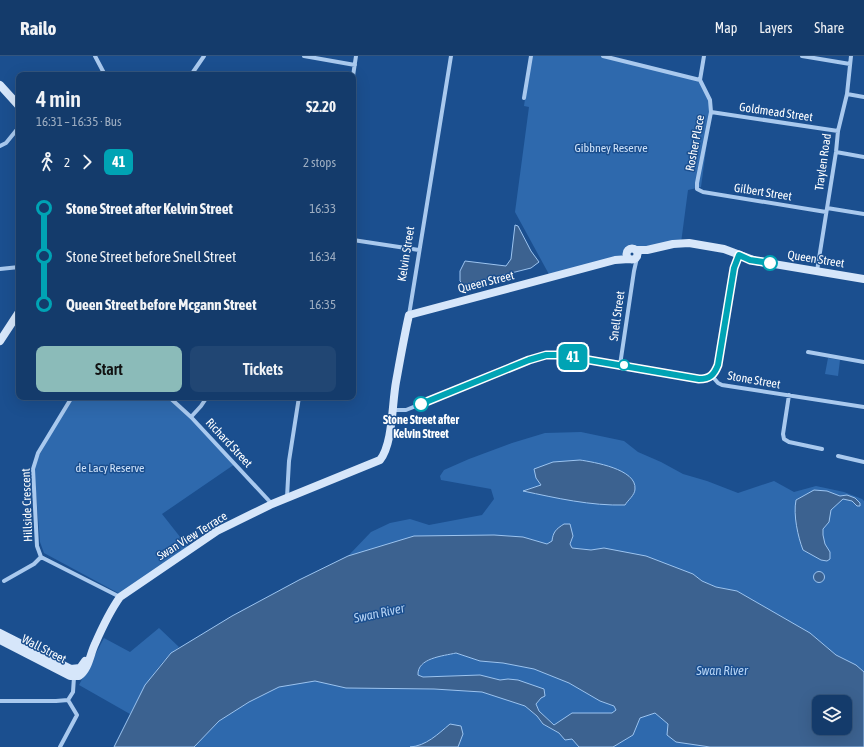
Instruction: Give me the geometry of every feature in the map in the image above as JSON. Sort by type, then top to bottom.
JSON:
[{"type":"street","points":[[95,56],[103,72]]},
{"type":"street","points":[[193,72],[204,56]]},
{"type":"street","points":[[304,56],[355,65]]},
{"type":"street","points":[[354,72],[356,56]]},
{"type":"street","name":"Kelvin Street","points":[[384,456],[409,315],[418,250],[451,56]]},
{"type":"street","points":[[524,98],[531,56]]},
{"type":"street","points":[[603,56],[621,58],[700,80],[704,56]]},
{"type":"street","points":[[802,56],[850,64]]},
{"type":"street","name":"Traylen Road","points":[[817,272],[838,131],[847,94],[851,56]]},
{"type":"street","name":"Rosher Place","points":[[697,189],[711,112],[710,100],[700,80]]},
{"type":"street","points":[[3,88],[16,96]]},
{"type":"street","points":[[3,88],[16,103]]},
{"type":"street","points":[[847,94],[864,97]]},
{"type":"street","name":"Goldmead Street","points":[[711,112],[838,131]]},
{"type":"street","points":[[0,146],[6,143],[16,131]]},
{"type":"street","points":[[836,152],[864,157]]},
{"type":"street","name":"Gilbert Street","points":[[697,189],[703,192],[864,214]]},
{"type":"street","points":[[356,240],[418,250]]},
{"type":"street","name":"Queen Street","points":[[409,315],[673,244],[689,243],[724,249],[756,261],[864,279]]},
{"type":"street","points":[[712,376],[716,372],[718,365],[734,264],[739,255]]},
{"type":"street","name":"Snell Street","points":[[620,365],[634,271],[633,256]]},
{"type":"street","points":[[0,269],[16,268]]},
{"type":"street","points":[[0,341],[16,317]]},
{"type":"street","points":[[808,352],[864,362]]},
{"type":"street","name":"Stone Street","points":[[393,410],[406,410],[529,360],[546,355],[560,355],[699,379],[706,379],[712,376],[722,385],[864,407]]},
{"type":"street","points":[[789,396],[783,434],[784,439],[789,442],[822,450]]},
{"type":"street","name":"Hillside Crescent","points":[[70,400],[38,453],[33,469],[37,546],[41,557],[120,597]]},
{"type":"street","name":"Richard Street","points":[[172,400],[191,417],[272,504]]},
{"type":"street","points":[[191,417],[205,400]]},
{"type":"street","points":[[287,498],[289,461],[299,400]]},
{"type":"street","name":"Swan View Terrace","points":[[77,674],[82,674],[86,667],[90,655],[120,597],[217,531],[272,504],[377,461],[384,456]]},
{"type":"street","points":[[838,456],[864,462]]},
{"type":"street","points":[[4,581],[34,564],[41,557]]},
{"type":"street","name":"Wall Street","points":[[0,633],[5,640],[77,674]]},
{"type":"street","points":[[68,700],[73,692],[77,674]]},
{"type":"street","points":[[0,701],[68,700]]},
{"type":"street","points":[[60,747],[77,715],[68,700]]},
{"type":"green space","name":"Gibbney Reserve","points":[[531,56],[603,56],[700,80],[710,100],[711,112],[701,187],[688,190],[681,243],[638,253],[631,246],[627,253],[615,260],[551,278],[515,212],[529,107],[524,106]]},
{"type":"green space","points":[[828,358],[840,360],[838,376],[825,374]]},
{"type":"green space","name":"de Lacy Reserve","points":[[70,400],[172,400],[235,464],[162,514],[188,547],[120,594],[44,553],[40,542],[34,469],[36,461]]},
{"type":"green space","points":[[581,432],[624,441],[638,452],[683,474],[707,481],[738,493],[774,481],[794,492],[816,486],[844,492],[862,499],[864,501],[864,672],[856,665],[836,655],[810,633],[737,591],[716,587],[702,581],[693,574],[604,548],[591,550],[572,548],[570,544],[573,536],[553,534],[552,541],[547,544],[523,537],[415,536],[348,556],[371,532],[390,523],[410,519],[429,525],[482,515],[494,499],[491,489],[441,480],[440,476],[444,470],[512,443],[545,433]]},
{"type":"green space","points":[[159,628],[179,647],[171,653],[157,669],[145,686],[130,714],[79,685],[104,638],[130,652]]},
{"type":"green space","points":[[456,653],[480,661],[503,663],[534,669],[569,683],[600,701],[614,706],[616,710],[612,713],[572,713],[554,725],[539,711],[536,704],[541,698],[508,679],[500,680],[480,675],[418,676],[419,670],[426,662],[438,657]]},
{"type":"green space","points":[[315,681],[346,688],[434,689],[482,692],[525,706],[537,716],[543,724],[559,733],[565,740],[572,739],[579,747],[194,747],[219,721],[249,702],[279,687]]},
{"type":"green space","points":[[655,713],[668,724],[676,742],[710,747],[613,747],[633,735],[640,718]]},
{"type":"water","points":[[515,225],[518,226],[531,251],[539,262],[531,268],[464,285],[460,281],[460,271],[465,261],[506,266],[511,259]]},
{"type":"water","points":[[580,460],[604,465],[629,476],[634,482],[635,491],[625,505],[586,503],[523,491],[541,485],[536,478],[534,469],[553,462]]},
{"type":"water","points":[[814,490],[827,491],[840,496],[847,495],[855,498],[860,503],[860,506],[857,506],[852,501],[843,499],[831,510],[829,522],[823,529],[825,544],[830,552],[830,559],[827,561],[821,560],[803,550],[796,526],[796,500]]},
{"type":"water","name":"Swan River","points":[[564,524],[570,524],[573,536],[570,544],[572,548],[591,550],[604,548],[646,556],[693,574],[702,581],[716,587],[737,591],[810,633],[836,655],[856,665],[864,672],[864,747],[710,747],[676,742],[667,735],[668,724],[655,713],[640,718],[633,735],[613,747],[579,747],[572,739],[565,740],[559,733],[543,724],[537,716],[525,706],[482,692],[434,689],[346,688],[315,681],[279,687],[249,702],[219,721],[194,747],[114,747],[145,685],[171,653],[232,616],[299,580],[348,556],[414,536],[494,535],[523,537],[547,544],[552,541],[553,535],[557,529]],"holes":[[[456,653],[480,661],[503,663],[534,669],[569,683],[600,701],[614,706],[616,710],[612,713],[572,713],[554,725],[539,711],[536,704],[545,696],[544,689],[518,680],[500,680],[480,675],[423,677],[418,675],[419,669],[426,661],[438,657]]]},
{"type":"water","points":[[819,571],[823,573],[825,577],[823,581],[819,583],[815,581],[813,577],[815,573]]},
{"type":"water","points":[[450,724],[461,726],[463,734],[458,747],[410,747],[427,742]]},
{"type":"bus line","name":"41","points":[[421,404],[529,360],[546,355],[560,355],[706,379],[716,372],[718,365],[734,264],[739,255],[750,260],[770,263]]},
{"type":"place","name":"Stone Street after Kelvin Street","points":[[421,404]]}]
